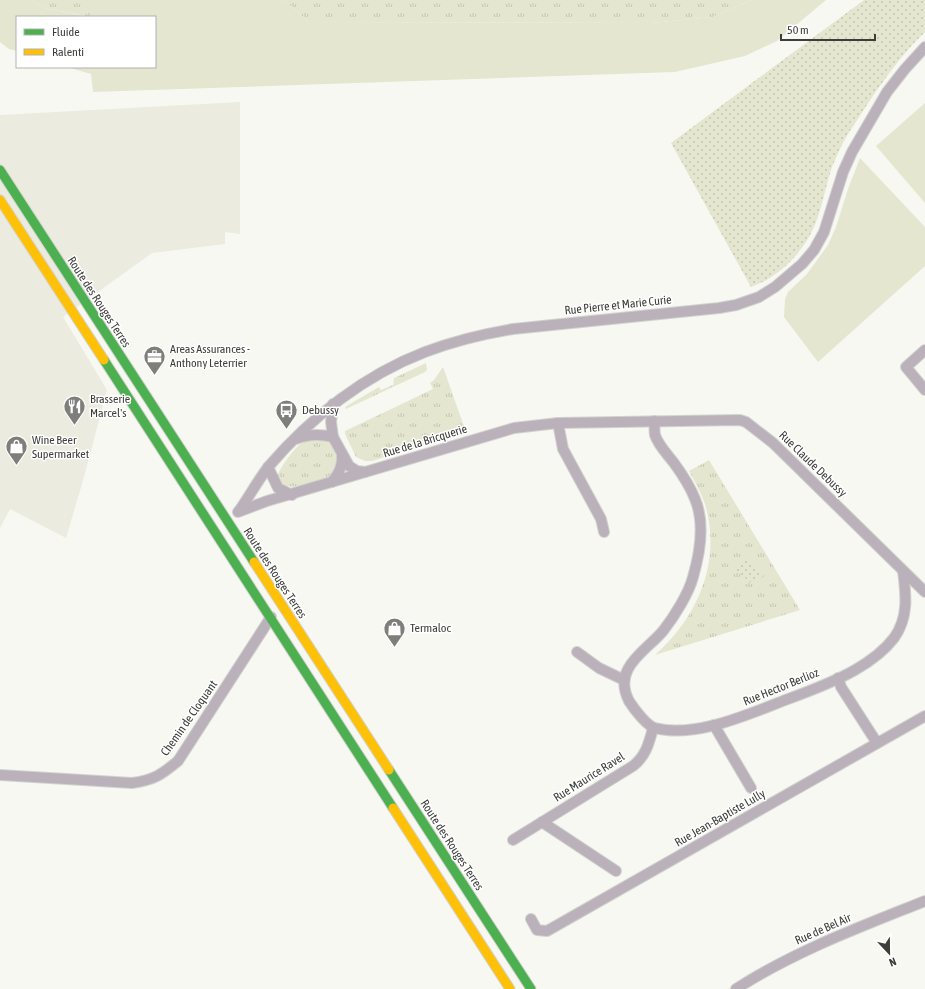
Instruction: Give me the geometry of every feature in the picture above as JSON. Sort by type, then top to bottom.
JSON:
[{"type":"main road","name":"Route des Rouges Terres","points":[[0,170],[531,989]]},
{"type":"main road","points":[[0,200],[213,527],[510,989]]},
{"type":"street","name":"Rue Pierre et Marie Curie","points":[[239,511],[268,467],[294,440],[333,404],[399,363],[425,352],[482,334],[513,329],[736,305],[759,297],[775,287],[802,264],[814,250],[824,232],[843,172],[852,152],[887,92],[925,47]]},
{"type":"street","points":[[925,350],[906,367],[925,390]]},
{"type":"street","points":[[333,404],[331,422],[333,437],[349,466],[357,471],[366,472]]},
{"type":"street","name":"Rue Claude Debussy","points":[[654,421],[728,419],[746,422],[773,443],[925,592]]},
{"type":"street","points":[[653,728],[637,712],[629,700],[625,689],[624,680],[627,669],[672,620],[693,579],[699,556],[700,538],[700,516],[696,499],[655,435],[654,421]]},
{"type":"street","name":"Rue de la Bricquerie","points":[[213,527],[239,511],[514,428],[558,423],[654,421]]},
{"type":"street","points":[[558,423],[563,449],[601,519],[604,532]]},
{"type":"street","points":[[294,440],[314,434],[333,437]]},
{"type":"street","points":[[332,482],[341,467],[342,454]]},
{"type":"street","points":[[268,467],[278,488],[292,495]]},
{"type":"street","name":"Rue Hector Berlioz","points":[[653,728],[671,731],[691,730],[714,725],[744,716],[854,671],[884,649],[901,626],[905,614],[906,600],[903,571]]},
{"type":"street","name":"Chemin de Cloquant","points":[[0,775],[132,783],[142,782],[160,776],[178,761],[271,618]]},
{"type":"street","points":[[578,652],[599,668],[624,680]]},
{"type":"street","points":[[838,678],[841,687],[877,743]]},
{"type":"street","name":"Rue Jean-Baptiste Lully","points":[[531,919],[537,930],[547,931],[925,716]]},
{"type":"street","points":[[714,725],[751,788]]},
{"type":"street","name":"Rue Maurice Ravel","points":[[513,840],[633,766],[640,760],[647,749],[653,728]]},
{"type":"street","points":[[542,822],[616,871]]},
{"type":"street","name":"Rue de Bel Air","points":[[736,989],[759,974],[838,936],[925,901]]},
{"type":"shaded area","points":[[240,102],[240,234],[225,232],[225,244],[152,253],[63,317],[107,390],[66,538],[10,509],[0,528],[0,115]]},
{"type":"green space","points":[[0,0],[30,0],[45,8],[84,16],[16,16],[16,51],[9,49],[0,42]]},
{"type":"green space","points":[[30,0],[91,0],[91,16],[86,16],[45,8]]},
{"type":"green space","points":[[91,0],[284,0],[309,22],[651,23],[713,17],[751,0],[826,0],[777,41],[745,56],[675,72],[93,92],[91,74],[70,68],[156,68],[156,16],[91,16]]},
{"type":"green space","points":[[284,0],[751,0],[713,17],[651,23],[309,22]]},
{"type":"green space","points":[[864,0],[925,0],[925,32],[891,71],[845,139],[832,167],[816,222],[805,243],[790,262],[781,270],[762,283],[751,287],[671,143]]},
{"type":"green space","points":[[925,103],[925,203],[876,146]]},
{"type":"green space","points":[[860,158],[925,227],[925,266],[818,362],[784,317],[785,299],[788,292],[807,274],[828,245],[836,227]]},
{"type":"green space","points":[[426,363],[427,370],[425,372],[346,409],[345,407],[379,387],[381,390],[393,385],[394,378]]},
{"type":"green space","points":[[443,367],[466,432],[372,461],[365,461],[356,457],[345,431],[433,389],[430,383],[434,380]]},
{"type":"green space","points":[[325,439],[332,445],[337,456],[337,467],[332,476],[325,480],[306,485],[293,487],[284,485],[280,481],[278,475],[279,471],[296,448],[308,440]]},
{"type":"green space","points":[[709,460],[800,610],[655,655],[670,640],[694,606],[708,567],[710,546],[709,525],[705,504],[689,471]]},
{"type":"green space","points":[[745,557],[765,574],[754,585],[734,569]]},
{"type":"traffic: fast","points":[[0,170],[254,562]]},
{"type":"traffic: fast","points":[[104,360],[393,808]]},
{"type":"traffic: fast","points":[[389,770],[531,989]]},
{"type":"traffic: slow","points":[[0,200],[104,360]]},
{"type":"traffic: slow","points":[[254,562],[389,770]]},
{"type":"traffic: slow","points":[[393,808],[510,989]]},
{"type":"place","name":"Areas Assurances - Anthony Leterrier","points":[[154,376]]},
{"type":"place","name":"Brasserie Marcel's","points":[[74,426]]},
{"type":"place","name":"Debussy","points":[[287,430]]},
{"type":"place","name":"Wine Beer Supermarket","points":[[17,466]]},
{"type":"place","name":"Termaloc","points":[[394,648]]}]
